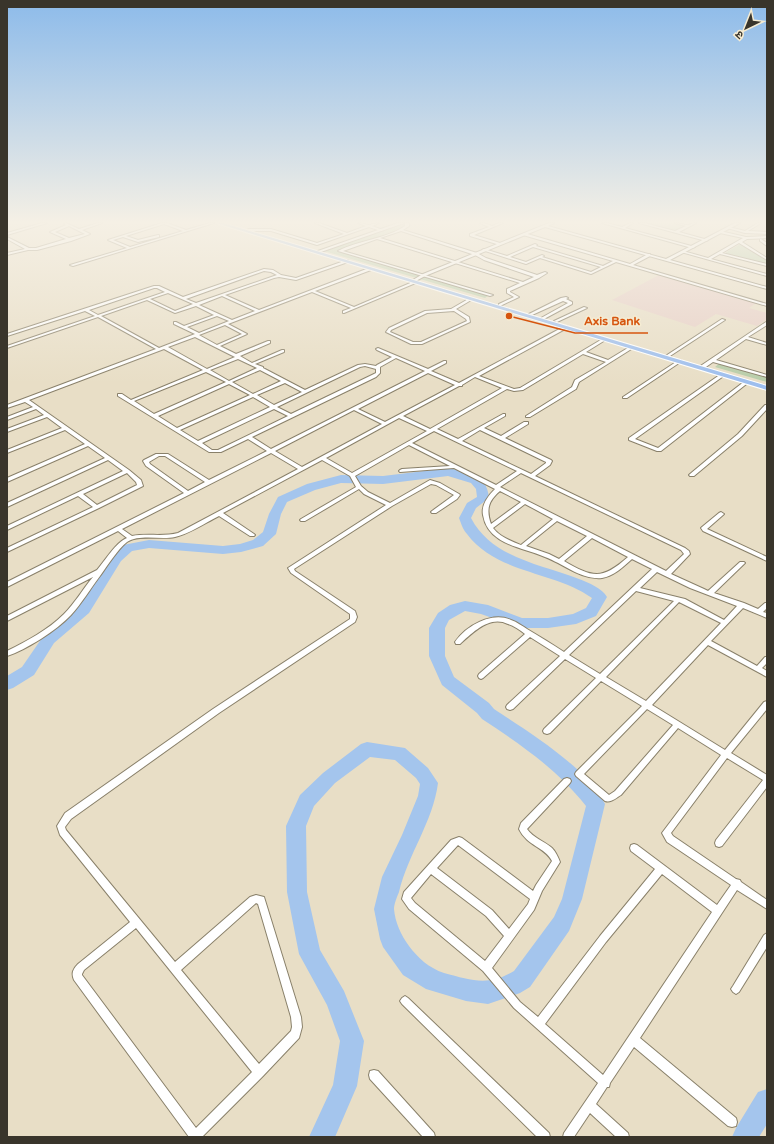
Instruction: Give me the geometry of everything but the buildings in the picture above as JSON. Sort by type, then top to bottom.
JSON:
[{"type":"main road","points":[[398,276],[556,321],[767,388]]},
{"type":"main road","points":[[400,276],[632,347],[767,385]]},
{"type":"street","points":[[182,299],[247,276]]},
{"type":"street","points":[[147,299],[173,312],[278,276]]},
{"type":"street","points":[[283,276],[293,279],[306,276]]},
{"type":"street","points":[[7,407],[350,276]]},
{"type":"street","points":[[344,312],[415,281],[422,276]]},
{"type":"street","points":[[429,276],[491,295]]},
{"type":"street","points":[[501,276],[524,283]]},
{"type":"street","points":[[669,276],[767,305]]},
{"type":"street","points":[[726,276],[767,288]]},
{"type":"street","points":[[500,305],[518,297],[507,291],[538,277]]},
{"type":"street","points":[[7,334],[154,286],[231,321]]},
{"type":"street","points":[[206,290],[258,311]]},
{"type":"street","points":[[311,291],[354,308]]},
{"type":"street","points":[[7,347],[168,292]]},
{"type":"street","points":[[531,314],[567,297]]},
{"type":"street","points":[[454,310],[454,307],[471,299]]},
{"type":"street","points":[[543,318],[571,303],[562,299]]},
{"type":"street","points":[[556,321],[585,308]]},
{"type":"street","points":[[85,309],[291,416]]},
{"type":"street","points":[[454,310],[468,318],[469,321],[426,342],[412,343],[388,332],[426,312],[454,310]]},
{"type":"street","points":[[184,327],[217,315]]},
{"type":"street","points":[[667,356],[723,320]]},
{"type":"street","points":[[175,322],[217,346],[306,392]]},
{"type":"street","points":[[217,346],[245,334],[225,324]]},
{"type":"street","points":[[702,367],[767,324]]},
{"type":"street","points":[[7,654],[34,640],[64,618],[74,608],[100,570],[121,544],[131,538],[175,536],[220,514],[566,327]]},
{"type":"street","points":[[7,334],[20,342]]},
{"type":"street","points":[[746,338],[767,344]]},
{"type":"street","points":[[476,376],[506,388],[514,390],[521,389],[605,339]]},
{"type":"street","points":[[131,402],[206,371],[269,342]]},
{"type":"street","points":[[528,416],[574,388],[577,381],[632,347]]},
{"type":"street","points":[[378,349],[460,385]]},
{"type":"street","points":[[252,364],[283,351]]},
{"type":"street","points":[[583,352],[608,361]]},
{"type":"street","points":[[377,368],[395,357]]},
{"type":"street","points":[[712,360],[767,376]]},
{"type":"street","points":[[625,397],[680,361]]},
{"type":"street","points":[[7,586],[445,362]]},
{"type":"street","points":[[198,443],[359,366],[365,365],[377,368]]},
{"type":"street","points":[[154,416],[260,368]]},
{"type":"street","points":[[120,395],[176,430],[214,451],[248,437],[374,376],[378,373],[377,368]]},
{"type":"street","points":[[723,375],[632,438],[659,450],[747,382]]},
{"type":"street","points":[[176,430],[285,381]]},
{"type":"street","points":[[303,520],[356,480],[409,443],[506,388]]},
{"type":"street","points":[[7,550],[140,486],[139,481],[127,471],[26,400]]},
{"type":"street","points":[[692,476],[740,435],[767,406]]},
{"type":"street","points":[[7,419],[37,408]]},
{"type":"street","points":[[355,409],[386,424]]},
{"type":"street","points":[[7,431],[48,415]]},
{"type":"street","points":[[458,441],[503,415]]},
{"type":"street","points":[[400,417],[458,441],[687,552],[685,556],[667,574]]},
{"type":"street","points":[[501,438],[526,423]]},
{"type":"street","points":[[7,452],[66,428]]},
{"type":"street","points":[[480,428],[548,461],[548,464],[531,476]]},
{"type":"street","points":[[248,437],[302,469]]},
{"type":"street","points":[[409,443],[656,569],[709,594],[742,605],[767,616]]},
{"type":"street","points":[[7,480],[88,444]]},
{"type":"street","points":[[188,493],[148,465],[146,461],[158,455],[166,455],[209,482]]},
{"type":"street","points":[[7,505],[109,458]]},
{"type":"street","points":[[323,458],[356,480],[366,493],[390,505]]},
{"type":"street","points":[[402,471],[455,467]]},
{"type":"street","points":[[7,528],[127,471]]},
{"type":"street","points":[[520,471],[497,489],[491,496],[485,509],[490,528],[501,537],[560,561],[582,573],[600,576],[611,573],[632,556]]},
{"type":"street","points":[[259,1072],[63,832],[61,826],[68,816],[216,711],[353,620],[353,613],[293,572],[291,568],[426,483],[434,482],[457,495],[455,498],[434,512]]},
{"type":"street","points":[[79,494],[97,507]]},
{"type":"street","points":[[490,528],[524,502]]},
{"type":"street","points":[[220,514],[252,535]]},
{"type":"street","points":[[721,514],[704,528],[705,530],[767,559]]},
{"type":"street","points":[[523,546],[557,518]]},
{"type":"street","points":[[119,529],[131,538]]},
{"type":"street","points":[[560,561],[591,536]]},
{"type":"street","points":[[709,594],[742,562]]},
{"type":"street","points":[[510,707],[656,569]]},
{"type":"street","points":[[7,619],[100,570]]},
{"type":"street","points":[[635,589],[678,600],[702,610],[725,623]]},
{"type":"street","points":[[547,731],[678,600]]},
{"type":"street","points":[[678,724],[618,793],[608,799],[579,774],[742,605]]},
{"type":"street","points":[[759,612],[767,605]]},
{"type":"street","points":[[458,642],[477,626],[492,619],[509,621],[767,780],[719,843]]},
{"type":"street","points":[[481,676],[530,634]]},
{"type":"street","points":[[707,642],[767,674]]},
{"type":"street","points":[[758,669],[767,659]]},
{"type":"street","points":[[767,704],[726,754],[666,833],[670,839],[737,883],[767,905]]},
{"type":"street","points":[[486,968],[531,908],[539,888],[556,862],[552,853],[526,834],[522,829],[567,781]]},
{"type":"street","points":[[535,898],[459,841],[454,843],[432,870],[407,895],[406,899],[407,902],[486,968],[509,996],[605,1083]]},
{"type":"street","points":[[634,848],[718,911]]},
{"type":"street","points":[[539,1024],[603,939],[661,868]]},
{"type":"street","points":[[432,870],[489,913],[510,936]]},
{"type":"street","points":[[568,1137],[634,1040],[737,883]]},
{"type":"street","points":[[137,922],[81,967],[77,972],[77,977],[195,1137],[291,1040],[297,1027],[296,1017],[261,900],[253,900],[175,969]]},
{"type":"street","points":[[736,989],[767,938]]},
{"type":"street","points":[[405,1001],[545,1137]]},
{"type":"street","points":[[634,1040],[732,1122]]},
{"type":"street","points":[[374,1075],[430,1137]]},
{"type":"street","points":[[590,1106],[624,1137]]},
{"type":"shaded area","points":[[656,276],[664,276],[756,303],[749,308],[767,313],[767,319],[757,326],[716,314],[695,327],[612,300]]},
{"type":"green space","points":[[411,276],[425,276],[489,295],[485,298]]},
{"type":"green space","points":[[721,362],[767,375],[767,382],[715,367]]},
{"type":"waterway","points":[[7,684],[28,671],[49,639],[84,609],[116,558],[128,548],[149,544],[223,550],[241,548],[258,543],[269,534],[275,514],[282,500],[311,487],[341,479],[383,480],[449,472],[475,480],[482,488],[483,498],[471,506],[465,518],[472,532],[484,544],[498,554],[515,562],[589,589],[600,597],[591,612],[576,619],[548,623],[521,623],[483,609],[465,606],[455,609],[443,617],[437,628],[437,656],[448,681],[483,708],[488,714],[533,744],[560,765],[596,804],[572,899],[562,924],[522,979],[512,985],[488,993],[466,990],[434,981],[411,967],[391,939],[384,909],[392,877],[411,837],[427,796],[429,783],[422,773],[399,753],[367,749],[329,778],[307,801],[296,826],[297,892],[310,954],[336,999],[352,1041],[345,1086],[322,1137]]},
{"type":"waterway","points":[[745,1137],[767,1101]]},
{"type":"place","name":"Axis Bank","points":[[509,316]]}]
